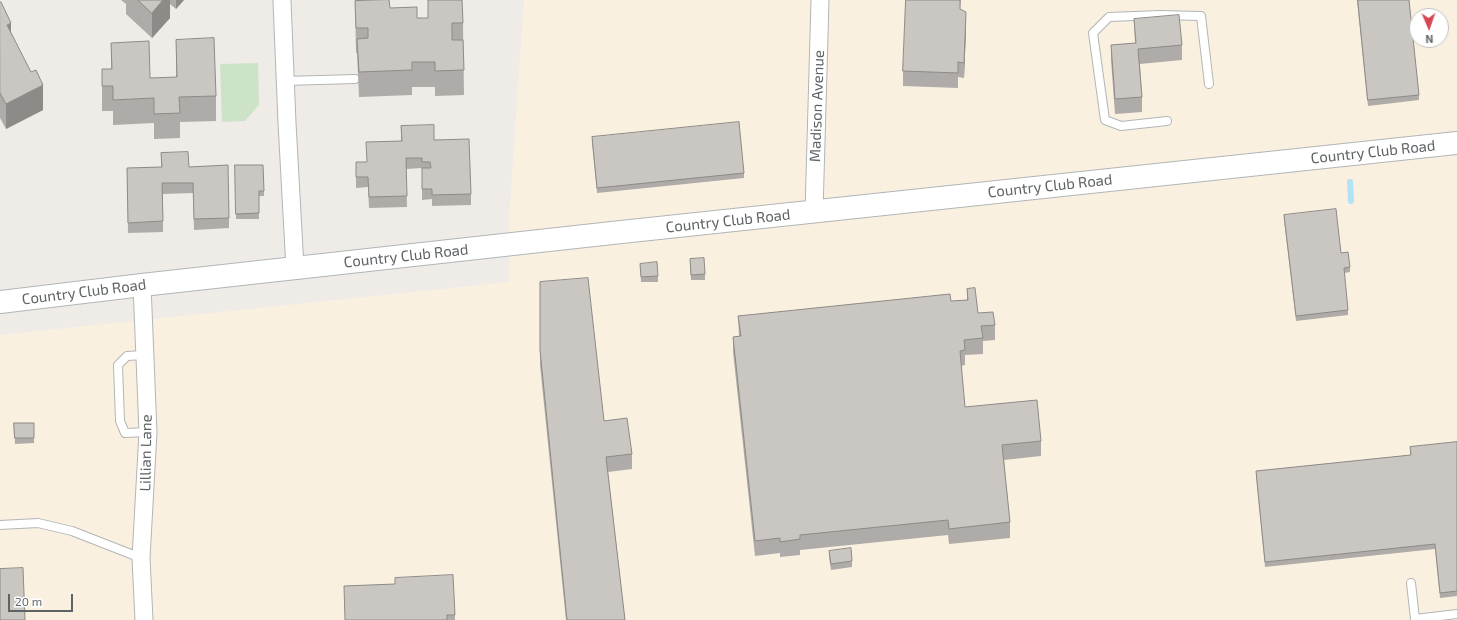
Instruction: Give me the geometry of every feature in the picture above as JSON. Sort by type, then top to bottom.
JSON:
[{"type":"street","name":"Madison Avenue","points":[[814,212],[820,0]]},
{"type":"street","points":[[282,2],[295,268]]},
{"type":"street","name":"Country Club Road","points":[[0,302],[295,268],[1457,143]]},
{"type":"street","name":"Lillian Lane","points":[[142,285],[148,432],[141,558],[144,620]]},
{"type":"lane","points":[[1167,121],[1121,126],[1105,120],[1093,33],[1108,17],[1160,15],[1201,16],[1209,84]]},
{"type":"lane","points":[[285,81],[355,79]]},
{"type":"lane","points":[[144,355],[127,356],[118,365],[120,421],[125,433],[148,432]]},
{"type":"lane","points":[[0,525],[38,523],[72,530],[141,558]]},
{"type":"lane","points":[[1412,583],[1415,619],[1457,614]]},
{"type":"shaded area","points":[[524,0],[1457,0],[1457,620],[0,620],[0,335],[510,282],[509,220]]},
{"type":"green space","points":[[258,63],[259,105],[245,121],[222,122],[220,64]]},
{"type":"building","points":[[138,0],[163,0],[152,13]]},
{"type":"building","points":[[389,0],[390,8],[417,7],[417,18],[428,18],[428,0],[462,0],[463,23],[452,23],[452,40],[463,40],[464,70],[435,71],[435,62],[412,62],[412,70],[359,72],[357,39],[368,38],[368,28],[356,28],[355,1]]},
{"type":"building","points":[[906,0],[960,0],[960,9],[966,12],[964,63],[958,62],[958,73],[903,71]]},
{"type":"building","points":[[1358,0],[1409,0],[1409,48],[1414,48],[1419,95],[1368,100]]},
{"type":"building","points":[[0,2],[11,23],[7,25],[31,72],[36,70],[43,85],[6,104],[0,93]]},
{"type":"building","points":[[1179,15],[1182,45],[1138,49],[1142,97],[1115,99],[1111,45],[1136,43],[1134,19]]},
{"type":"building","points":[[214,38],[216,96],[179,97],[180,113],[154,114],[154,98],[113,100],[113,86],[102,86],[102,69],[112,69],[111,43],[149,41],[150,78],[177,77],[176,40]]},
{"type":"building","points":[[739,122],[744,173],[597,188],[592,137]]},
{"type":"building","points":[[434,125],[434,140],[469,139],[471,194],[432,195],[432,189],[422,189],[422,168],[431,168],[430,162],[422,162],[422,158],[406,158],[407,196],[369,197],[368,177],[356,177],[356,162],[367,162],[366,142],[402,141],[401,126]]},
{"type":"building","points":[[188,152],[189,167],[228,165],[229,218],[194,219],[193,183],[162,183],[163,221],[128,223],[127,168],[162,167],[161,153]]},
{"type":"building","points":[[235,165],[263,165],[264,191],[259,191],[259,213],[236,214]]},
{"type":"building","points":[[1336,209],[1341,253],[1348,252],[1350,267],[1344,268],[1348,310],[1296,316],[1284,215]]},
{"type":"building","points":[[704,258],[705,274],[691,275],[690,259]]},
{"type":"building","points":[[657,262],[658,276],[641,277],[640,264]]},
{"type":"building","points":[[588,278],[604,421],[627,418],[632,454],[606,457],[625,620],[567,620],[540,350],[540,282]]},
{"type":"building","points":[[975,288],[978,313],[993,312],[995,325],[981,326],[983,338],[964,340],[965,350],[960,351],[965,407],[1037,400],[1041,441],[1002,445],[1010,522],[949,529],[948,520],[800,535],[800,539],[780,542],[780,538],[755,541],[733,337],[741,336],[738,316],[950,294],[951,301],[968,300],[967,289]]},
{"type":"building","points":[[14,423],[34,423],[34,438],[15,438]]},
{"type":"building","points":[[1457,442],[1457,591],[1440,593],[1435,544],[1265,562],[1256,471],[1411,455],[1410,447]]},
{"type":"building","points":[[851,548],[852,561],[831,564],[829,551]]},
{"type":"building","points":[[23,568],[25,620],[0,620],[0,569]]},
{"type":"building","points":[[453,575],[455,615],[447,615],[447,620],[345,620],[344,586],[395,584],[395,578]]},
{"type":"waterway","points":[[1350,182],[1351,201]]}]
